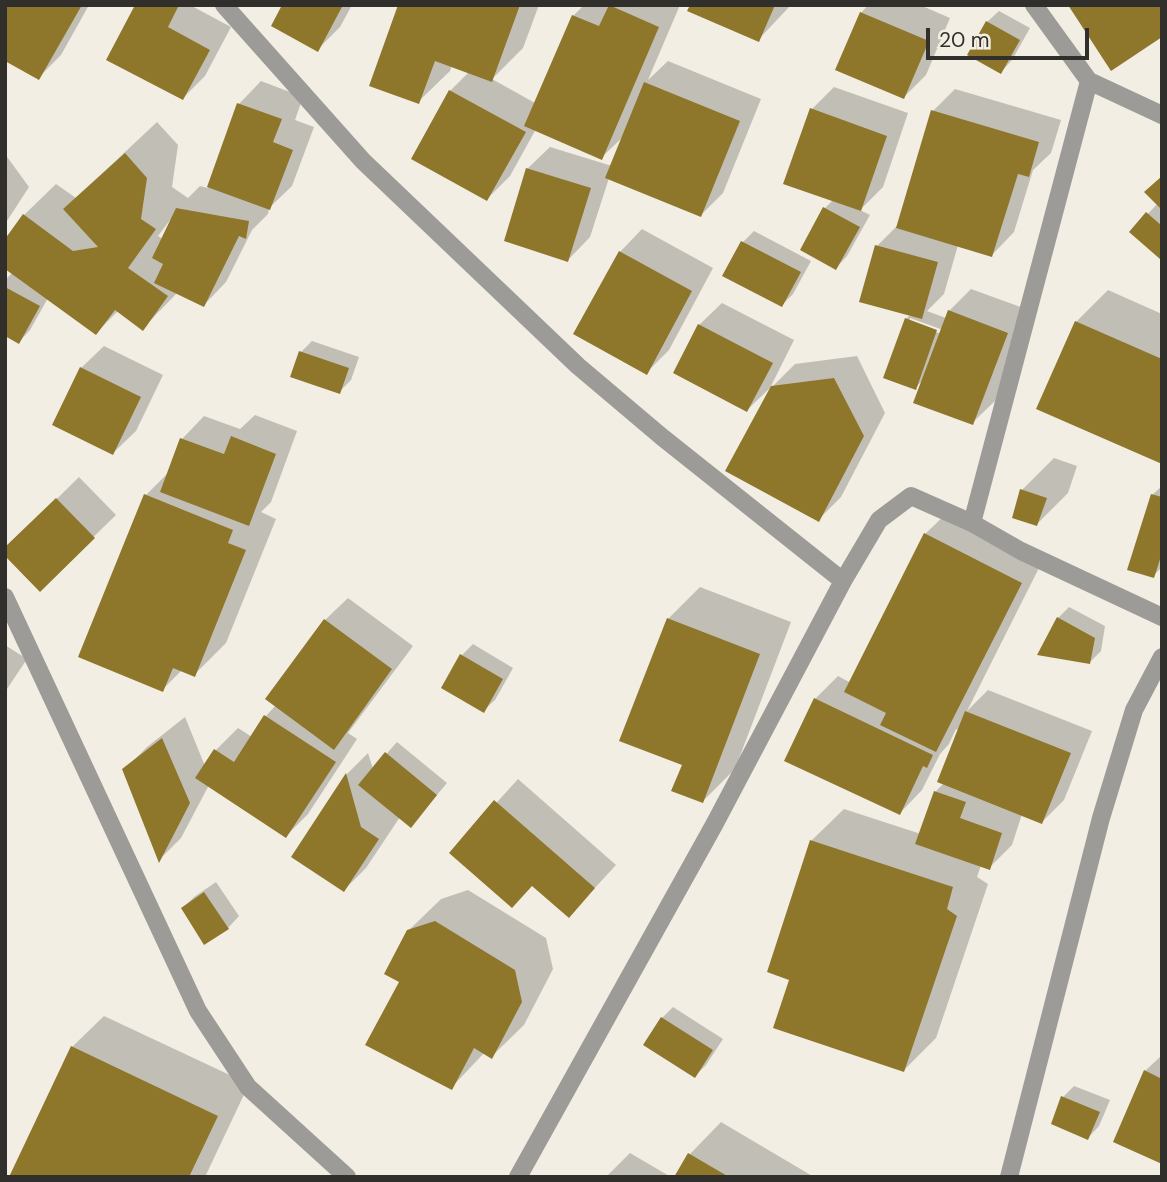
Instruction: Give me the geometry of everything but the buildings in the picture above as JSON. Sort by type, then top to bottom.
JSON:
[{"type":"street","points":[[224,5],[363,161],[579,366],[662,437],[843,581]]},
{"type":"street","points":[[1034,5],[1088,81],[1162,115]]},
{"type":"street","points":[[972,523],[1088,81]]},
{"type":"street","points":[[518,1177],[707,837],[843,581],[879,520],[911,496],[972,523],[1021,551],[1162,617]]},
{"type":"street","points":[[5,597],[198,1011],[248,1087],[346,1177]]},
{"type":"street","points":[[1009,1177],[1101,818],[1134,710],[1162,657]]}]
